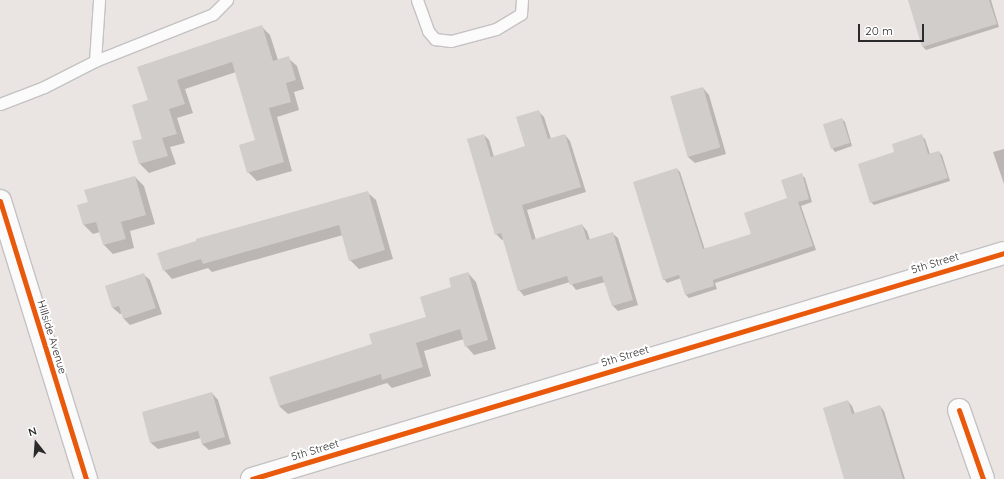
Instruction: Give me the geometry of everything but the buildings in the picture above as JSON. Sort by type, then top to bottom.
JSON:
[{"type":"street","name":"Hillside Avenue","points":[[0,200],[86,479]]},
{"type":"street","name":"5th Street","points":[[252,479],[1004,253]]},
{"type":"street","points":[[959,410],[983,479]]},
{"type":"lane","points":[[95,61],[99,0]]},
{"type":"lane","points":[[0,104],[44,87],[95,61],[213,14],[226,0]]},
{"type":"lane","points":[[417,0],[428,31],[435,39],[451,41],[496,29],[521,14],[522,0]]},
{"type":"cycle path","points":[[0,201],[86,479]]},
{"type":"cycle path","points":[[252,479],[1004,253]]},
{"type":"cycle path","points":[[959,410],[983,479]]}]
